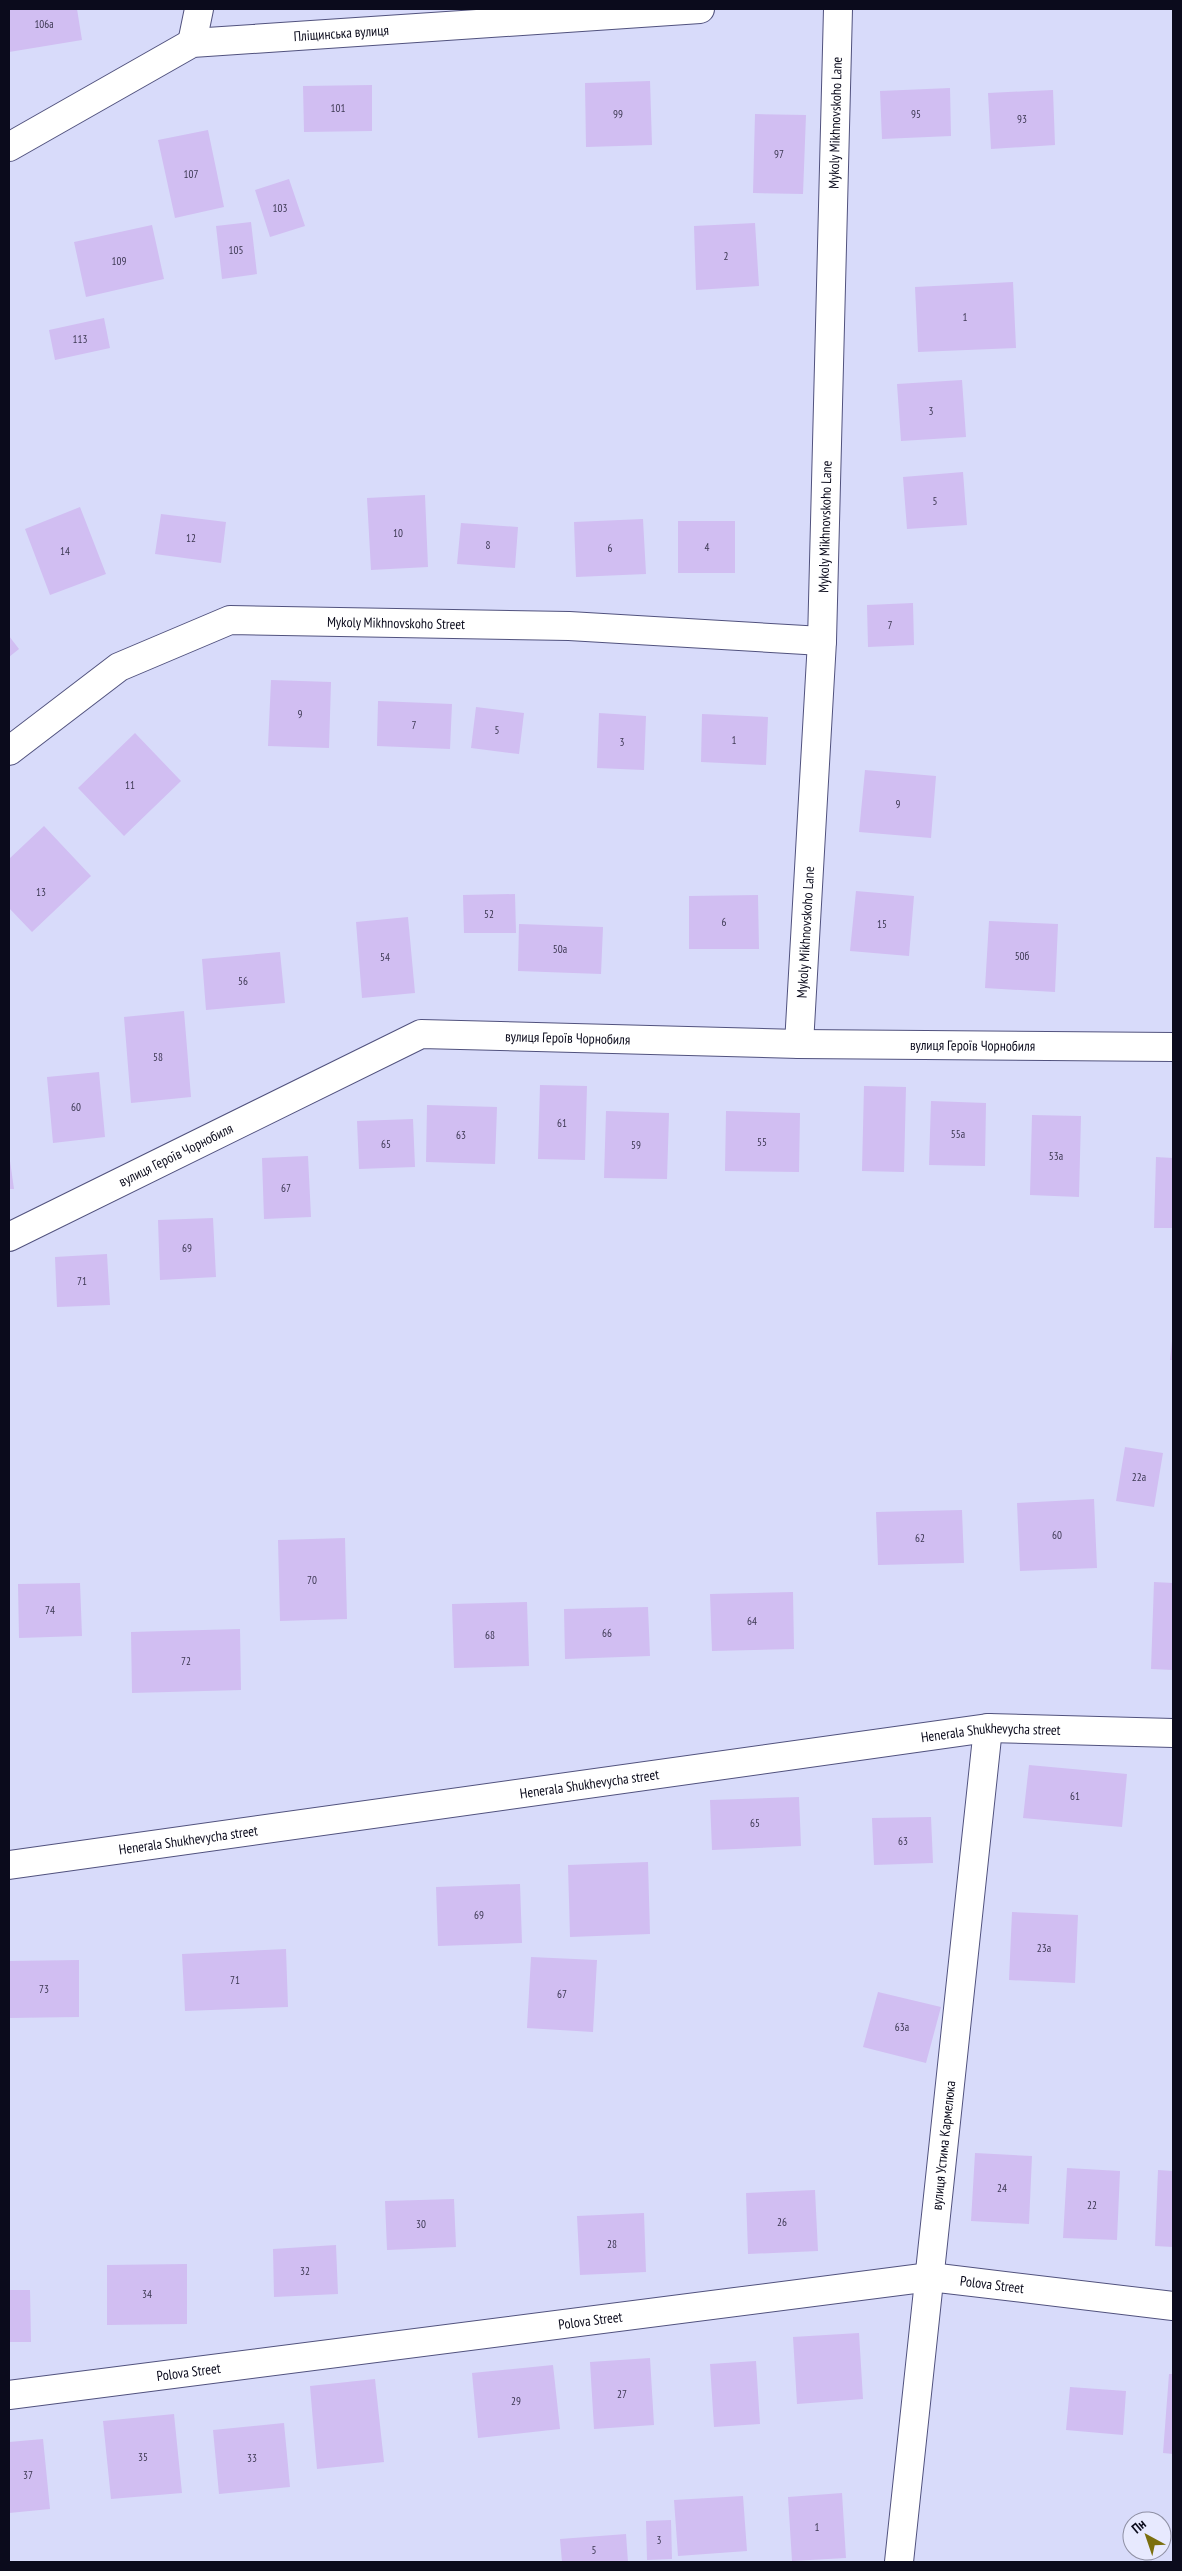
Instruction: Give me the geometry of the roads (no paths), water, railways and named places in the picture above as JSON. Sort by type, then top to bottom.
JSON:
[{"type":"street","points":[[192,43],[199,9]]},
{"type":"street","name":"Пліщинська вулиця","points":[[9,147],[192,43],[700,9]]},
{"type":"street","name":"Mykoly Mikhnovskoho Lane","points":[[799,1044],[822,641],[838,9]]},
{"type":"street","name":"Mykoly Mikhnovskoho Street","points":[[9,751],[119,667],[230,620],[569,626],[822,641]]},
{"type":"street","name":"вулиця Героїв Чорнобиля","points":[[9,1237],[422,1034],[799,1044],[1173,1047]]},
{"type":"street","name":"Henerala Shukhevycha street","points":[[9,1865],[988,1728],[1173,1733]]},
{"type":"street","name":"вулиця Устима Кармелюка","points":[[899,2562],[988,1728]]},
{"type":"street","name":"Polova Street","points":[[9,2395],[930,2277],[1173,2306]]}]
